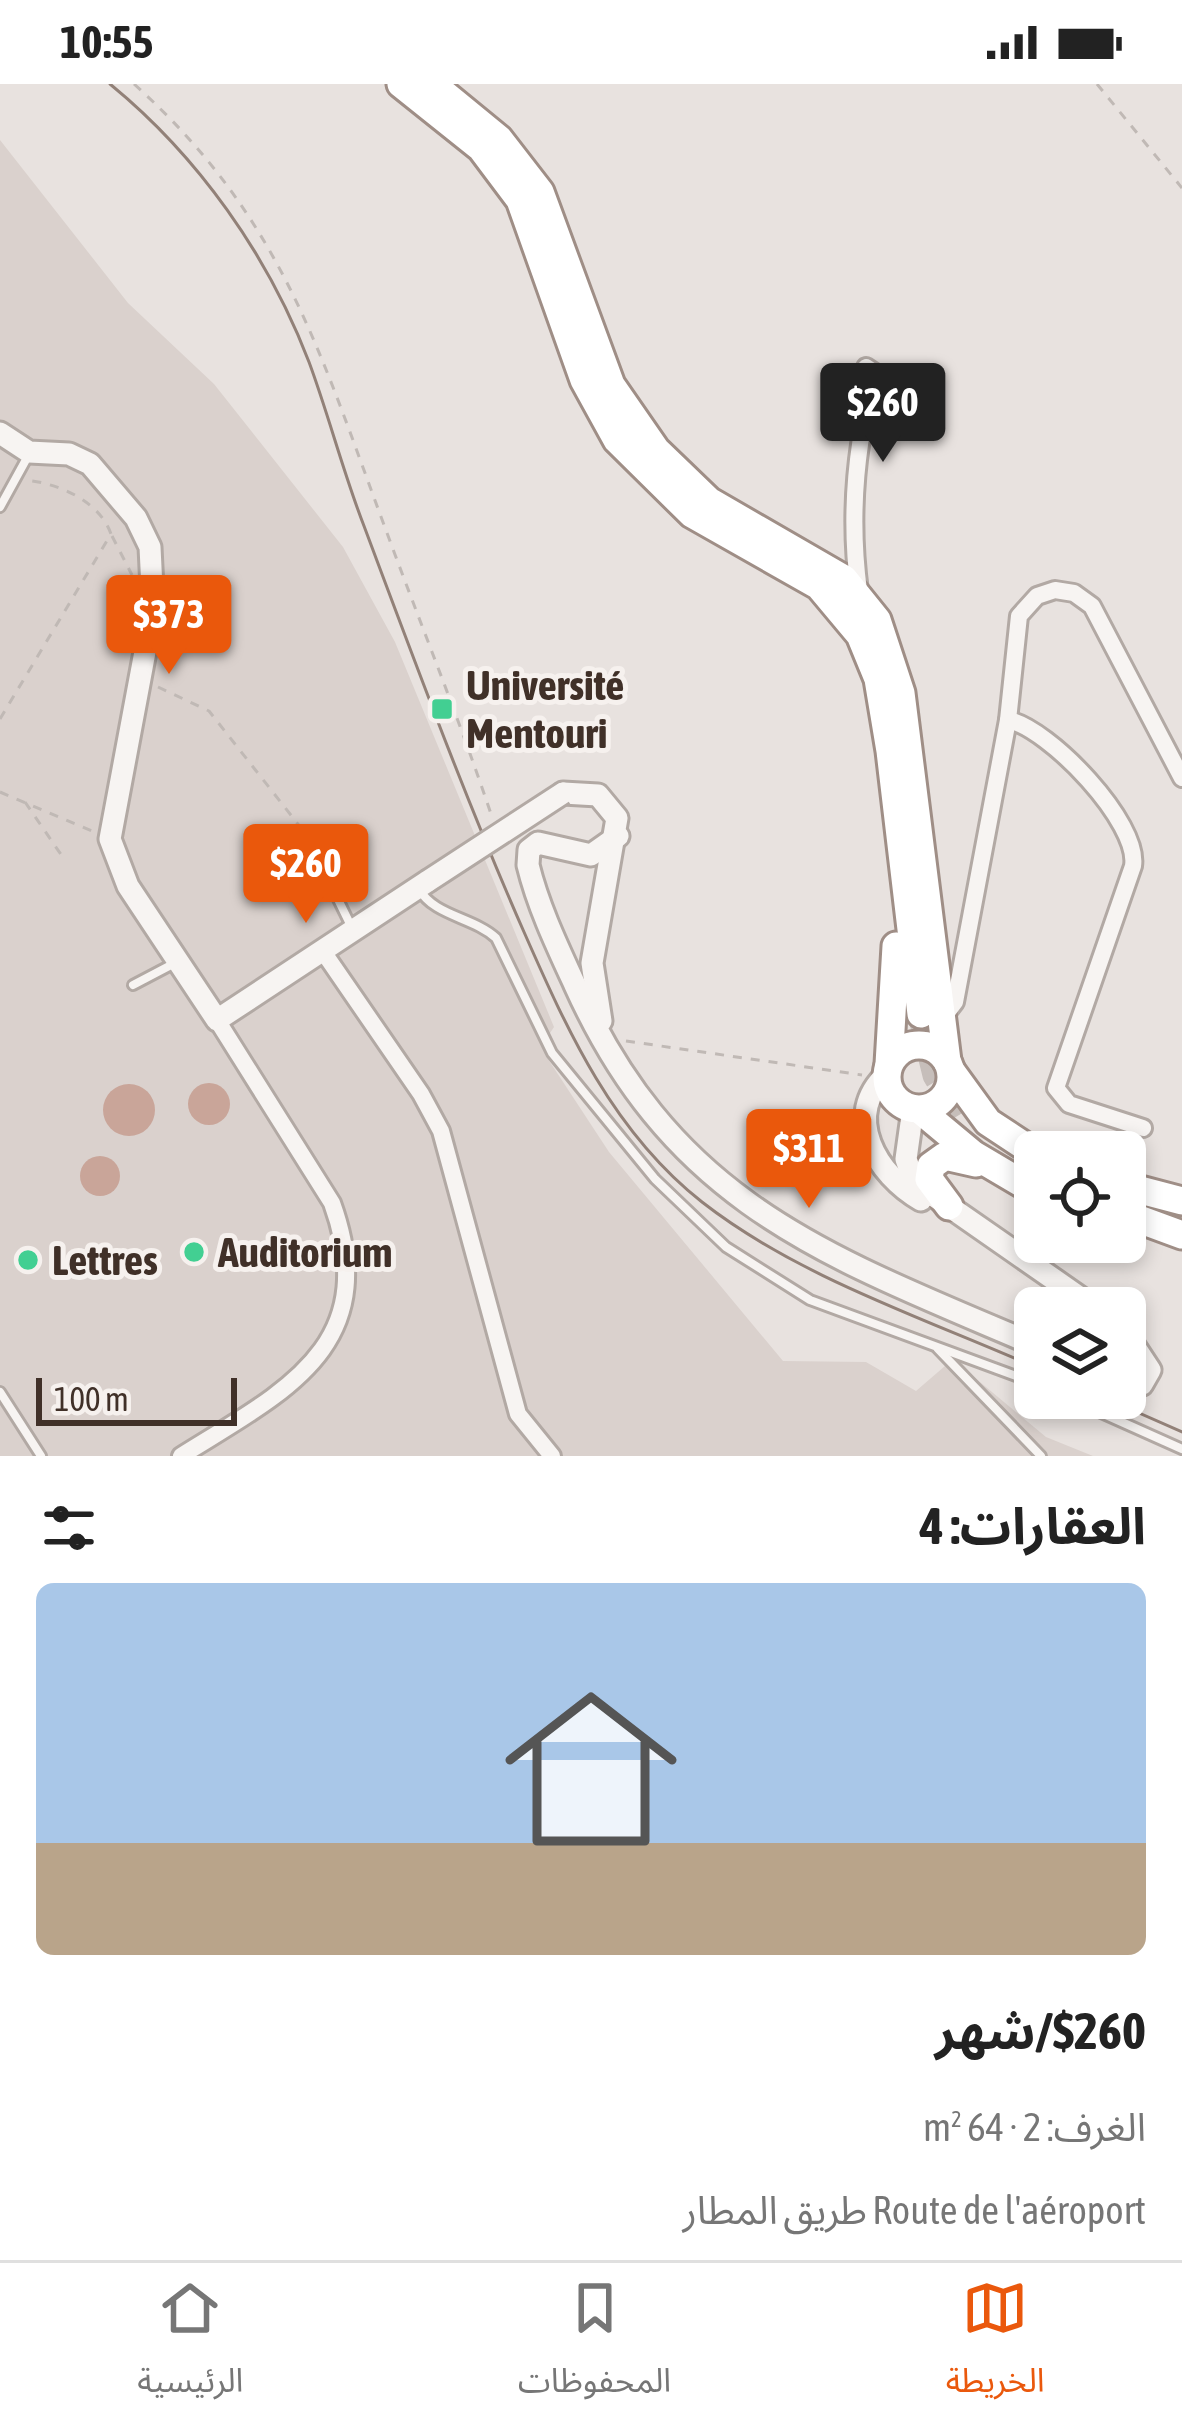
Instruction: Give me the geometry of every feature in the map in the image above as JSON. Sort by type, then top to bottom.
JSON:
[{"type":"highway","points":[[400,84],[481,148],[520,200],[584,380],[617,440],[692,514],[819,586],[848,615],[878,680],[931,1016],[949,1066],[988,1122],[1014,1139]]},
{"type":"highway","points":[[432,84],[499,139],[540,192],[611,385],[656,450],[709,501],[818,562],[860,598],[887,639],[901,693],[931,1016]]},
{"type":"highway","points":[[878,680],[875,737],[896,964],[879,1071],[890,1093],[1014,1173]]},
{"type":"highway","points":[[879,1071],[903,1049],[922,1045],[949,1066]]},
{"type":"highway","points":[[917,1110],[947,1093],[949,1066]]},
{"type":"highway","points":[[962,1118],[1014,1169]]},
{"type":"highway","points":[[912,1175],[955,1156],[1014,1177]]},
{"type":"highway","points":[[912,1175],[929,1179],[950,1206]]},
{"type":"highway","points":[[1146,1192],[1182,1201]]},
{"type":"highway","points":[[1146,1223],[1182,1235]]},
{"type":"street","points":[[860,598],[851,536],[855,472],[875,373],[866,367]]},
{"type":"street","points":[[0,433],[29,452],[79,458],[108,482],[150,548],[154,598],[110,839],[128,886],[332,1203],[341,1236],[344,1290],[328,1339],[303,1377],[182,1456]]},
{"type":"street","points":[[931,1016],[955,1002],[1008,720],[1022,608],[1045,592],[1073,593],[1092,606],[1182,778]]},
{"type":"street","points":[[1008,720],[1033,728],[1064,754],[1132,843],[1133,866],[1056,1088],[1070,1104],[1143,1128]]},
{"type":"street","points":[[218,1020],[563,793],[591,792],[604,800],[616,818],[618,836],[592,963],[602,1046]]},
{"type":"street","points":[[618,836],[591,855],[538,843],[527,860],[602,1046],[673,1142],[731,1194],[827,1253],[1014,1336]]},
{"type":"street","points":[[322,950],[422,1094],[441,1131],[518,1414],[551,1456]]},
{"type":"street","points":[[879,1071],[869,1097],[867,1136],[876,1160],[912,1175]]},
{"type":"street","points":[[912,1175],[907,1148],[917,1110]]},
{"type":"street","points":[[950,1206],[1065,1287]]},
{"type":"lane","points":[[0,507],[29,452]]},
{"type":"lane","points":[[309,840],[352,930]]},
{"type":"lane","points":[[423,884],[428,903],[483,926],[496,938],[552,1053],[655,1179],[710,1233],[750,1266],[810,1300],[1014,1375]]},
{"type":"lane","points":[[133,985],[180,961]]},
{"type":"lane","points":[[934,1344],[1041,1456]]},
{"type":"lane","points":[[0,1392],[41,1456]]},
{"type":"lane","points":[[1115,1419],[1182,1449]]},
{"type":"path","points":[[134,84],[194,139],[236,192],[310,324],[500,834]]},
{"type":"path","points":[[1097,84],[1182,188]]},
{"type":"path","points":[[17,479],[59,483],[104,520],[134,580],[154,598]]},
{"type":"path","points":[[0,718],[111,534]]},
{"type":"path","points":[[140,679],[209,711],[309,840]]},
{"type":"path","points":[[0,792],[110,839]]},
{"type":"path","points":[[24,800],[62,856]]},
{"type":"path","points":[[602,1046],[626,1040],[879,1071]]},
{"type":"shaded area","points":[[0,140],[128,303],[214,384],[343,547],[395,642],[554,1027],[542,1045],[546,1056],[609,1152],[783,1361],[866,1362],[916,1391],[945,1366],[964,1386],[974,1377],[1014,1410],[1014,1419],[1024,1419],[1046,1437],[1093,1456],[0,1456]]},
{"type":"shaded area","points":[[209,1083],[224,1089],[230,1104],[224,1119],[209,1125],[194,1119],[188,1104],[194,1089]]},
{"type":"shaded area","points":[[129,1084],[147,1092],[155,1110],[147,1128],[129,1136],[111,1128],[103,1110],[111,1092]]},
{"type":"shaded area","points":[[100,1156],[114,1162],[120,1176],[114,1190],[100,1196],[86,1190],[80,1176],[86,1162]]},
{"type":"tunnel","points":[[921,1014],[936,1075],[962,1118]]},
{"type":"tram line","points":[[110,84],[201,175],[251,246],[292,322],[356,506],[481,831],[558,1007],[618,1112],[671,1174],[739,1229],[820,1274],[1014,1358]]},
{"type":"tram line","points":[[1146,1416],[1182,1432]]},
{"type":"place","name":"Université Mentouri","points":[[442,709]]},
{"type":"place","name":"Auditorium","points":[[194,1252]]},
{"type":"place","name":"Lettres","points":[[28,1260]]}]
